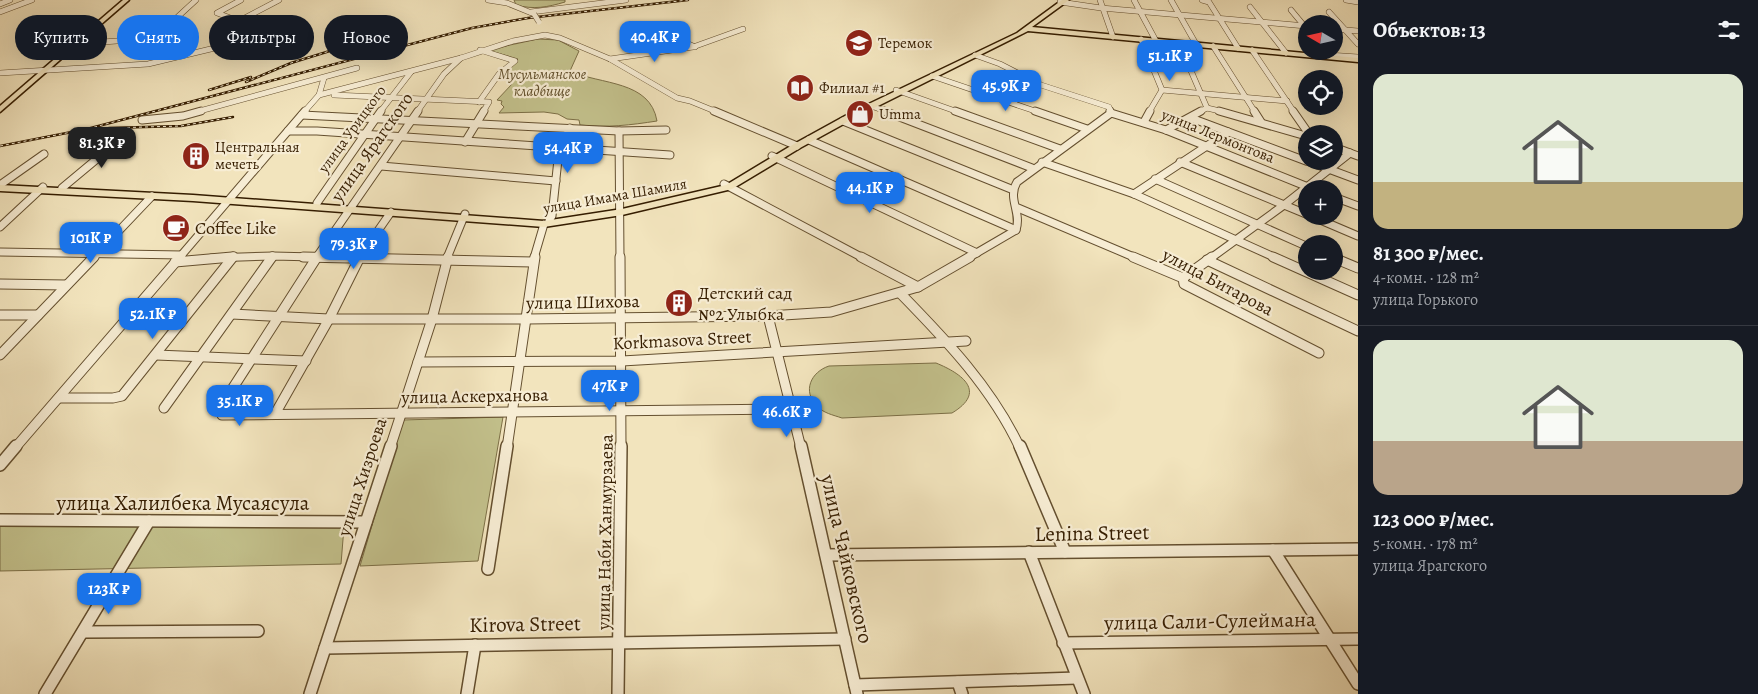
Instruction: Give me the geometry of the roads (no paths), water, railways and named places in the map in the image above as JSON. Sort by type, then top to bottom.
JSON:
[{"type":"main road","points":[[107,15],[124,0]]},
{"type":"main road","points":[[0,109],[124,0]]},
{"type":"main road","name":"улица Имама Шамиля","points":[[0,186],[152,196],[231,198],[547,222],[621,210],[727,186],[794,145],[809,140],[898,91],[1029,29],[1063,1]]},
{"type":"main road","name":"улица Имама Шамиля","points":[[727,186],[772,156],[1024,29],[1063,1]]},
{"type":"main road","points":[[1029,29],[1298,54]]},
{"type":"main road","points":[[1343,57],[1358,59]]},
{"type":"main road","points":[[42,72],[56,60]]},
{"type":"main road","name":"улица Имама Шамиля","points":[[41,189],[62,188],[317,203],[391,212],[465,216]]},
{"type":"street","points":[[0,4],[10,0]]},
{"type":"street","points":[[0,12],[32,0]]},
{"type":"street","points":[[107,42],[145,39],[158,34],[196,0]]},
{"type":"street","points":[[241,0],[217,14],[236,20],[243,19],[279,0]]},
{"type":"street","points":[[488,0],[509,1],[532,13],[545,35]]},
{"type":"street","points":[[532,13],[626,0]]},
{"type":"street","points":[[1100,0],[1101,8],[1113,37]]},
{"type":"street","points":[[1134,0],[1156,41]]},
{"type":"street","points":[[1171,0],[1196,44]]},
{"type":"street","points":[[1205,0],[1220,18],[1238,48]]},
{"type":"street","points":[[1346,0],[1358,2]]},
{"type":"street","points":[[1063,1],[1101,8],[1298,26]]},
{"type":"street","points":[[1250,7],[1286,53]]},
{"type":"street","points":[[1292,10],[1298,17]]},
{"type":"street","points":[[1329,12],[1358,44]]},
{"type":"street","points":[[652,27],[695,47]]},
{"type":"street","points":[[610,60],[695,47],[743,29]]},
{"type":"street","points":[[1345,30],[1358,31]]},
{"type":"street","points":[[319,95],[411,72],[513,41],[545,35],[560,38],[610,60],[677,98],[690,101],[794,145]]},
{"type":"street","points":[[1140,40],[1162,90]]},
{"type":"street","points":[[1179,43],[1207,108]]},
{"type":"street","points":[[1213,46],[1260,122]]},
{"type":"street","points":[[0,74],[148,64],[209,49]]},
{"type":"street","points":[[479,102],[494,80],[508,65],[515,61],[480,50]]},
{"type":"street","points":[[1252,50],[1301,125]]},
{"type":"street","name":"улица Лермонтова","points":[[974,55],[1000,64],[1041,85],[1108,108],[1111,113],[1166,130],[1298,183]]},
{"type":"street","name":"улица Ярагского","points":[[220,412],[220,408],[316,258],[444,74],[461,58]]},
{"type":"street","points":[[142,120],[182,116],[357,68]]},
{"type":"street","name":"улица Урицкого","points":[[317,203],[364,134],[411,72]]},
{"type":"street","points":[[932,76],[1087,129]]},
{"type":"street","points":[[0,465],[319,95],[324,78]]},
{"type":"street","points":[[1162,90],[1287,101]]},
{"type":"street","points":[[1144,122],[1162,90]]},
{"type":"street","points":[[898,91],[1060,149]]},
{"type":"street","points":[[319,95],[489,102],[465,142]]},
{"type":"street","points":[[872,106],[1032,168]]},
{"type":"street","points":[[1166,130],[1207,108],[1298,133]]},
{"type":"street","points":[[809,140],[1016,230],[1019,223],[1018,208],[1010,194],[1011,189],[1032,168],[1111,113]]},
{"type":"street","points":[[302,115],[377,117],[619,131],[666,130]]},
{"type":"street","points":[[1191,118],[1298,158]]},
{"type":"street","points":[[843,121],[1011,189]]},
{"type":"street","points":[[488,569],[527,320],[533,262],[547,222],[561,147],[570,128]]},
{"type":"street","points":[[288,131],[620,150],[670,155]]},
{"type":"street","name":"улица Наби Ханмурзаева","points":[[618,694],[622,410],[619,131]]},
{"type":"street","points":[[1134,194],[1228,132]]},
{"type":"street","points":[[62,188],[128,133]]},
{"type":"street","points":[[1343,150],[1358,156]]},
{"type":"street","points":[[1343,159],[1350,153]]},
{"type":"street","points":[[0,186],[44,154]]},
{"type":"street","points":[[772,156],[977,253]]},
{"type":"street","points":[[1042,162],[1134,194],[1358,295]]},
{"type":"street","points":[[1180,162],[1298,211]]},
{"type":"street","points":[[381,166],[556,181]]},
{"type":"street","points":[[1318,180],[1329,170],[1358,180]]},
{"type":"street","points":[[1155,179],[1298,242]]},
{"type":"street","points":[[727,186],[918,287]]},
{"type":"street","points":[[0,226],[41,189]]},
{"type":"street","points":[[0,355],[152,196]]},
{"type":"street","points":[[1183,278],[1298,196]]},
{"type":"street","points":[[1343,200],[1358,206]]},
{"type":"street","name":"улица Битарова","points":[[1018,208],[1183,278],[1184,284],[1319,353]]},
{"type":"street","points":[[275,414],[329,319],[359,258],[391,212]]},
{"type":"street","name":"улица Хизроева","points":[[310,694],[432,319],[446,261],[465,216]]},
{"type":"street","points":[[1332,225],[1358,236]]},
{"type":"street","name":"улица Шихова","points":[[232,314],[329,319],[527,320],[768,316],[831,312],[918,287],[1016,230]]},
{"type":"street","points":[[0,252],[182,255]]},
{"type":"street","points":[[59,398],[113,398],[122,396],[156,356],[234,256]]},
{"type":"street","points":[[175,262],[200,261],[215,257],[273,256],[533,262]]},
{"type":"street","points":[[164,408],[273,256]]},
{"type":"street","points":[[1207,260],[1358,331]]},
{"type":"street","points":[[1343,262],[1358,268]]},
{"type":"street","points":[[0,284],[66,285]]},
{"type":"street","points":[[900,293],[948,342],[999,410],[1029,464],[1065,552]]},
{"type":"street","points":[[0,315],[38,315]]},
{"type":"street","name":"улица Чайковского","points":[[768,316],[793,409],[856,689]]},
{"type":"street","name":"Korkmasova Street","points":[[418,362],[622,360],[966,341]]},
{"type":"street","points":[[156,356],[306,361]]},
{"type":"street","name":"улица Аскерханова","points":[[220,412],[222,415],[793,409]]},
{"type":"street","name":"улица Халилбека Мусаясула","points":[[0,520],[366,522]]},
{"type":"street","points":[[45,694],[149,522]]},
{"type":"street","name":"Lenina Street","points":[[827,555],[1358,549]]},
{"type":"street","points":[[1273,550],[1358,684]]},
{"type":"street","points":[[1029,552],[1084,694]]},
{"type":"street","points":[[83,632],[258,631]]},
{"type":"street","name":"Kirova Street","points":[[325,648],[845,639]]},
{"type":"street","name":"улица Сали-Сулеймана","points":[[1063,643],[1358,639]]},
{"type":"street","points":[[467,694],[475,645]]},
{"type":"street","points":[[856,689],[960,688],[1077,678]]},
{"type":"railway","points":[[0,146],[87,129],[472,28],[528,18],[688,0]]},
{"type":"railway","points":[[246,82],[291,63],[324,53]]},
{"type":"railway","points":[[209,90],[251,77]]},
{"type":"railway","points":[[109,128],[181,126],[233,117]]},
{"type":"place","name":"Теремок","points":[[859,43]]},
{"type":"place","name":"Филиал #1","points":[[800,88]]},
{"type":"place","name":"Umma","points":[[860,114]]},
{"type":"place","name":"Центральная мечеть","points":[[196,156]]},
{"type":"place","name":"Coffee Like","points":[[176,228]]},
{"type":"place","name":"Детский сад №2 Улыбка","points":[[679,303]]},
{"type":"park label","name":"Мусульманское кладбище","points":[[542,82]]}]
